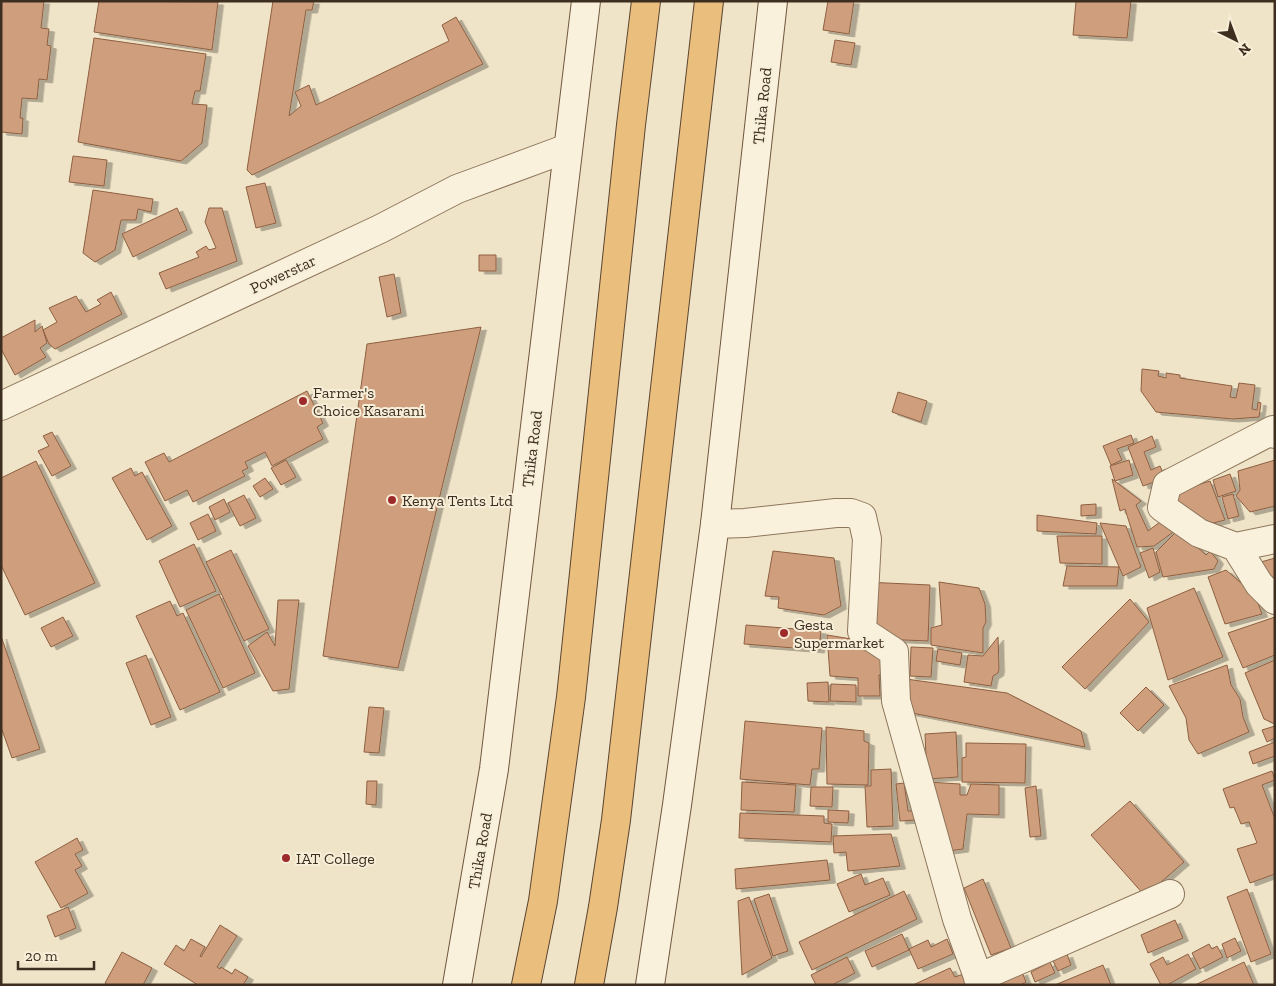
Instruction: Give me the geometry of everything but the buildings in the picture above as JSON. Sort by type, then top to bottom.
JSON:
[{"type":"highway","points":[[526,985],[543,901],[571,697],[631,124],[646,1]]},
{"type":"highway","points":[[589,985],[604,907],[616,820],[708,1]]},
{"type":"main road","name":"Thika Road","points":[[457,985],[494,769],[586,1]]},
{"type":"main road","name":"Thika Road","points":[[650,985],[677,806],[715,524],[774,1]]},
{"type":"main road","name":"Powerstar","points":[[1,406],[380,229],[458,189],[568,148]]},
{"type":"main road","points":[[1275,434],[1273,430],[1167,485],[1162,507],[1199,533],[1236,547],[1275,539]]},
{"type":"main road","points":[[715,524],[745,523],[836,512],[851,513],[862,517],[867,539],[862,631],[894,652],[896,701],[957,919],[980,981],[1170,894]]},
{"type":"main road","points":[[1236,547],[1259,584],[1275,600]]},
{"type":"place","name":"Farmer's Choice Kasarani","points":[[303,401]]},
{"type":"place","name":"Kenya Tents Ltd","points":[[392,500]]},
{"type":"place","name":"Gesta Supermarket","points":[[784,633]]},
{"type":"place","name":"IAT College","points":[[286,858]]}]
